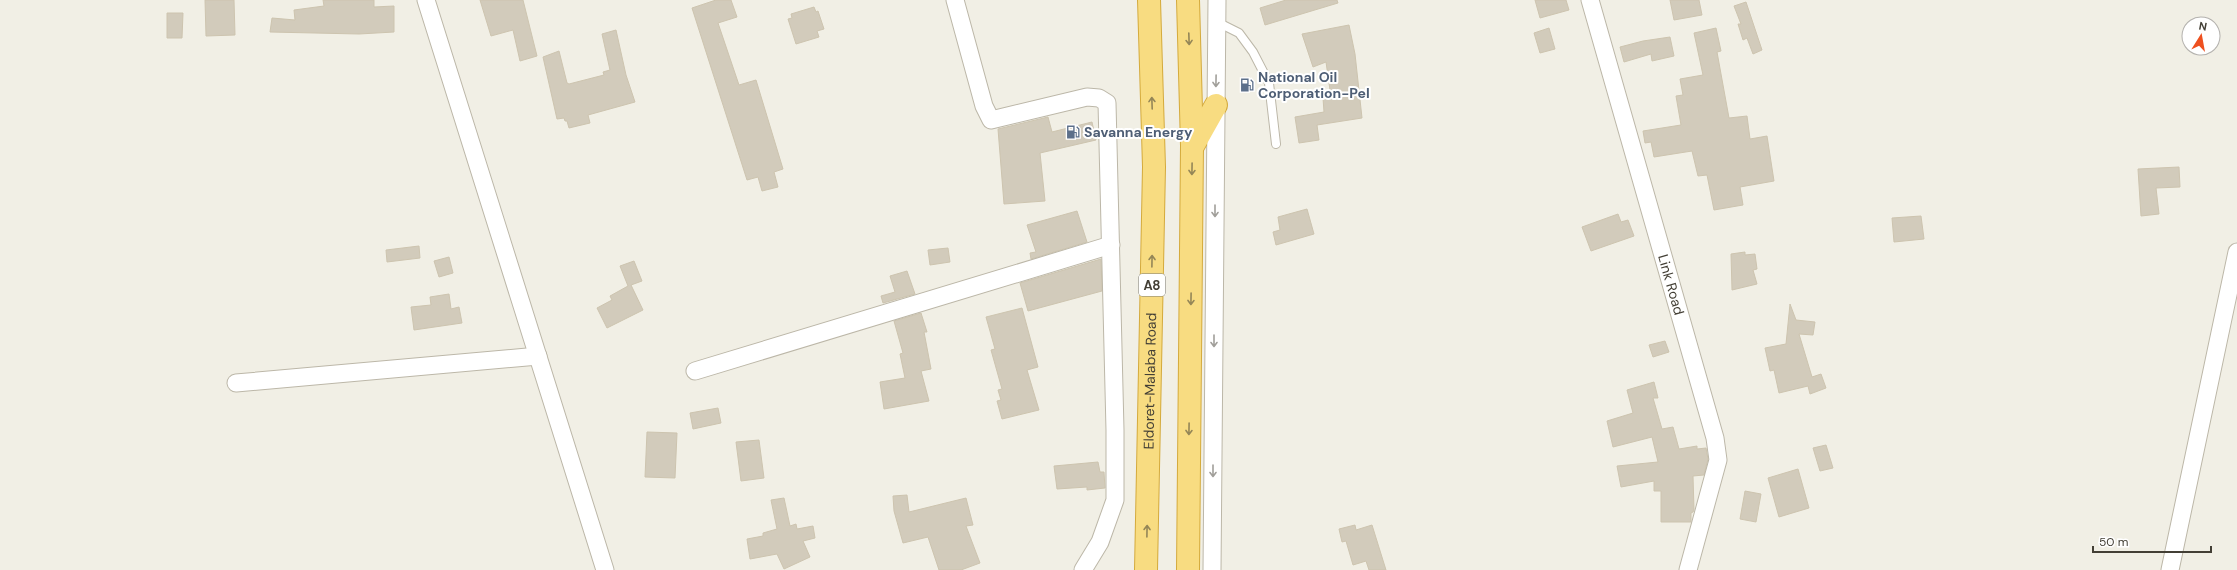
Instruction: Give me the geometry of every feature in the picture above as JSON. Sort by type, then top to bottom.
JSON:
[{"type":"highway","name":"Eldoret-Malaba Road","points":[[1146,570],[1154,167],[1149,0]]},
{"type":"highway","points":[[1188,0],[1192,146],[1188,570]]},
{"type":"highway","points":[[1192,146],[1216,105]]},
{"type":"street","points":[[427,0],[605,570]]},
{"type":"street","points":[[955,0],[984,106],[991,120],[1087,97],[1099,98],[1107,103],[1115,430],[1114,500],[1100,542],[1083,570]]},
{"type":"street","points":[[1212,570],[1217,0]]},
{"type":"street","name":"Link Road","points":[[1590,0],[1715,438],[1718,460],[1688,570]]},
{"type":"street","points":[[695,371],[1111,245]]},
{"type":"street","points":[[2170,570],[2237,252]]},
{"type":"street","points":[[236,383],[538,356]]},
{"type":"lane","points":[[1217,22],[1239,33],[1253,52],[1269,83],[1276,144]]},
{"type":"building","points":[[205,0],[234,0],[235,35],[206,36]]},
{"type":"building","points":[[323,0],[374,0],[374,7],[394,6],[394,32],[359,34],[270,32],[272,18],[295,20],[294,10],[324,6]]},
{"type":"building","points":[[480,0],[523,0],[537,56],[520,61],[513,30],[491,36]]},
{"type":"building","points":[[716,0],[731,0],[737,17],[718,23],[739,85],[756,80],[783,169],[774,172],[778,187],[762,191],[758,177],[747,180],[692,8]]},
{"type":"building","points":[[1286,0],[1337,0],[1338,3],[1265,25],[1260,8]]},
{"type":"building","points":[[1535,0],[1566,0],[1569,10],[1540,18]]},
{"type":"building","points":[[1670,0],[1699,0],[1702,15],[1674,20]]},
{"type":"building","points":[[1746,2],[1762,50],[1753,54],[1747,38],[1743,40],[1738,24],[1741,24],[1734,6]]},
{"type":"building","points":[[814,7],[816,12],[818,11],[824,29],[817,31],[819,37],[796,44],[788,19],[792,18],[791,14]]},
{"type":"building","points":[[167,13],[183,13],[182,38],[167,38]]},
{"type":"building","points":[[1349,25],[1355,54],[1362,118],[1317,125],[1319,140],[1299,143],[1295,117],[1324,112],[1323,98],[1331,97],[1326,62],[1313,67],[1302,34]]},
{"type":"building","points":[[1549,28],[1555,49],[1540,53],[1534,33]]},
{"type":"building","points":[[1716,28],[1721,51],[1717,52],[1729,118],[1747,116],[1750,139],[1767,136],[1774,181],[1740,187],[1743,205],[1714,210],[1707,175],[1698,176],[1692,151],[1654,157],[1651,142],[1645,143],[1643,131],[1681,125],[1676,96],[1683,95],[1680,79],[1703,75],[1694,33]]},
{"type":"building","points":[[616,30],[626,75],[635,102],[588,115],[590,123],[569,128],[567,121],[565,121],[564,118],[557,119],[543,57],[559,51],[567,83],[569,84],[604,75],[603,72],[610,70],[602,34]]},
{"type":"building","points":[[1670,37],[1674,56],[1652,61],[1651,54],[1624,62],[1620,47],[1643,41]]},
{"type":"building","points":[[1048,117],[1052,132],[1092,122],[1096,140],[1040,153],[1045,201],[1004,204],[998,129]]},
{"type":"building","points":[[2179,167],[2180,187],[2156,188],[2159,214],[2141,216],[2138,169]]},
{"type":"building","points":[[1307,209],[1314,234],[1276,245],[1273,232],[1280,230],[1278,217]]},
{"type":"building","points":[[1077,211],[1087,242],[1031,259],[1030,253],[1036,252],[1027,225]]},
{"type":"building","points":[[1618,214],[1621,222],[1628,220],[1634,236],[1591,251],[1582,227]]},
{"type":"building","points":[[1921,216],[1924,239],[1894,242],[1892,218]]},
{"type":"building","points":[[419,246],[420,258],[387,262],[386,250]]},
{"type":"building","points":[[948,248],[950,262],[930,265],[928,250]]},
{"type":"building","points":[[1745,252],[1745,255],[1755,254],[1757,269],[1753,270],[1757,284],[1732,290],[1731,254]]},
{"type":"building","points":[[449,257],[453,273],[439,277],[434,261]]},
{"type":"building","points":[[1101,259],[1102,291],[1028,311],[1020,283]]},
{"type":"building","points":[[634,261],[642,281],[631,285],[643,310],[607,328],[597,308],[612,300],[610,296],[628,286],[620,266]]},
{"type":"building","points":[[907,271],[915,294],[883,303],[881,296],[895,292],[890,276]]},
{"type":"building","points":[[449,294],[451,309],[459,307],[462,323],[414,330],[411,307],[431,305],[430,297]]},
{"type":"building","points":[[1790,304],[1796,320],[1815,322],[1813,335],[1799,334],[1812,377],[1821,374],[1826,388],[1810,394],[1808,386],[1779,393],[1774,370],[1770,371],[1765,348],[1786,344]]},
{"type":"building","points":[[1022,308],[1038,367],[1027,370],[1039,410],[1002,419],[997,401],[1001,400],[998,390],[1002,389],[991,350],[995,349],[986,317]]},
{"type":"building","points":[[921,313],[927,332],[924,332],[931,369],[921,371],[929,401],[884,409],[880,382],[905,378],[900,354],[903,353],[894,321]]},
{"type":"building","points":[[1665,341],[1669,352],[1653,357],[1649,345]]},
{"type":"building","points":[[1654,382],[1658,398],[1653,398],[1662,429],[1673,427],[1679,449],[1697,446],[1697,449],[1706,448],[1708,459],[1704,475],[1693,476],[1694,510],[1691,513],[1691,522],[1661,522],[1661,491],[1654,491],[1654,481],[1621,487],[1617,466],[1658,462],[1652,437],[1613,447],[1607,421],[1633,413],[1627,390]]},
{"type":"building","points":[[718,408],[721,423],[693,429],[690,413]]},
{"type":"building","points":[[647,432],[677,433],[675,478],[645,477]]},
{"type":"building","points":[[759,440],[764,478],[741,481],[736,442]]},
{"type":"building","points":[[1826,445],[1833,468],[1820,471],[1813,448]]},
{"type":"building","points":[[1098,462],[1100,472],[1104,472],[1105,488],[1087,490],[1087,487],[1057,489],[1054,466]]},
{"type":"building","points":[[1798,469],[1809,508],[1779,517],[1768,478]]},
{"type":"building","points":[[1745,491],[1761,494],[1756,522],[1740,519]]},
{"type":"building","points":[[907,495],[909,512],[966,498],[973,525],[966,526],[980,563],[961,570],[939,570],[928,537],[903,543],[894,511],[893,496]]},
{"type":"building","points":[[784,498],[790,526],[796,524],[797,529],[813,526],[815,538],[803,541],[810,557],[784,569],[777,554],[750,559],[747,539],[763,536],[763,533],[777,529],[771,500]]},
{"type":"building","points":[[1355,525],[1356,530],[1372,525],[1386,570],[1369,570],[1366,561],[1353,565],[1346,541],[1342,542],[1339,529]]},
{"type":"place","name":"National Oil Corporation-Pel","points":[[1247,85]]},
{"type":"place","name":"Savanna Energy","points":[[1073,132]]}]
